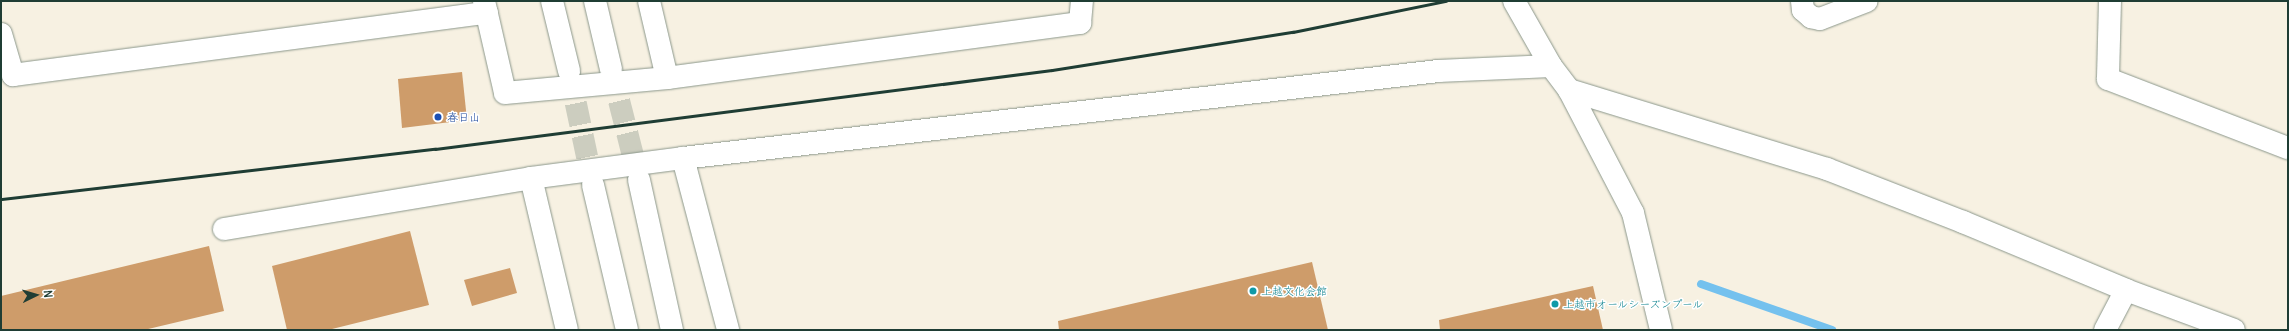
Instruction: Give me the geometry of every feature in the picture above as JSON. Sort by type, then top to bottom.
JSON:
[{"type":"street","points":[[552,1],[569,71]]},
{"type":"street","points":[[595,1],[611,69]]},
{"type":"street","points":[[649,1],[667,78]]},
{"type":"street","points":[[1,34],[13,75],[485,7],[505,93],[667,78],[1080,23],[1082,1]]},
{"type":"street","points":[[1514,1],[1551,66],[1569,90],[1634,213],[1661,330]]},
{"type":"street","points":[[1802,1],[1803,10],[1811,17],[1820,19],[1867,1]]},
{"type":"street","points":[[2110,1],[2108,78],[2288,148]]},
{"type":"street","points":[[224,229],[531,178],[683,158],[1438,71],[1551,66]]},
{"type":"street","points":[[1569,90],[1827,169],[1963,222],[2126,290],[2234,330]]},
{"type":"street","points":[[683,158],[728,330]]},
{"type":"street","points":[[531,178],[567,330]]},
{"type":"street","points":[[638,180],[672,330]]},
{"type":"street","points":[[593,185],[627,330]]},
{"type":"street","points":[[2105,330],[2126,290]]},
{"type":"building","name":"春日山","points":[[462,72],[467,120],[402,128],[398,79]]},
{"type":"building","points":[[410,231],[429,305],[328,330],[287,330],[272,266]]},
{"type":"building","points":[[209,246],[224,311],[144,330],[1,330],[1,296]]},
{"type":"building","name":"上越文化会館","points":[[1312,262],[1328,330],[1059,330],[1058,321]]},
{"type":"building","points":[[510,268],[517,293],[472,306],[464,280]]},
{"type":"building","name":"上越市オールシーズンプール","points":[[1593,286],[1603,330],[1440,330],[1439,320]]},
{"type":"waterway","points":[[1701,284],[1832,330]]},
{"type":"tunnel","points":[[611,69],[639,180]]},
{"type":"tunnel","points":[[569,71],[593,185]]},
{"type":"railway","points":[[1,199],[435,149],[1052,70],[1293,32],[1446,1]]},
{"type":"place","name":"春日山","points":[[438,117]]},
{"type":"place","name":"上越文化会館","points":[[1253,291]]},
{"type":"place","name":"上越市オールシーズンプール","points":[[1555,304]]}]
